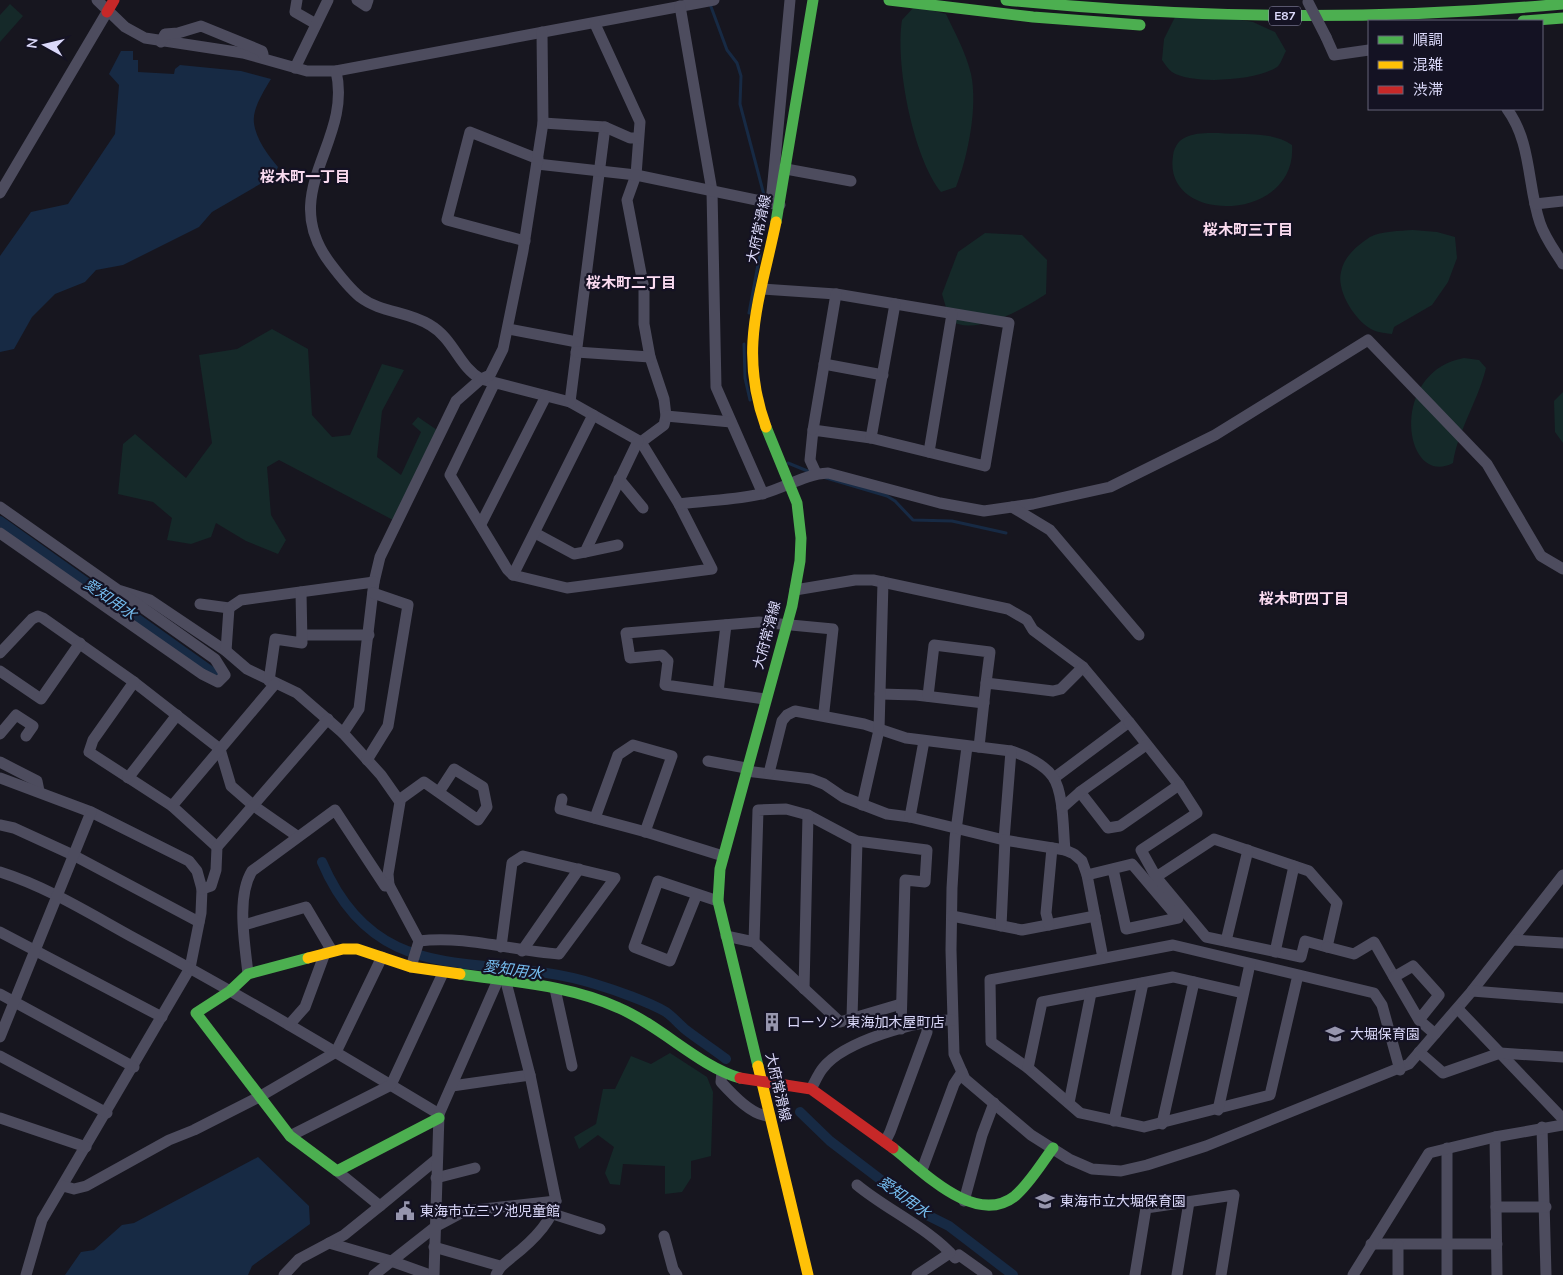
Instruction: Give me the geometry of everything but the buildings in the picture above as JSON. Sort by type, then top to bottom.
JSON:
[{"type":"main road","points":[[107,12],[114,0]]},
{"type":"main road","points":[[889,0],[1033,17],[1148,26]]},
{"type":"main road","name":"E87","points":[[1006,0],[1147,12],[1258,16],[1463,12],[1563,4]]},
{"type":"main road","name":"大府常滑線","points":[[808,1275],[760,1081],[752,1034],[718,901],[720,869],[723,856],[795,590],[801,535],[800,517],[792,484],[762,416],[752,374],[752,333],[775,204],[786,169],[813,2]]},
{"type":"main road","points":[[1536,20],[1563,18]]},
{"type":"main road","name":"E87","points":[[1306,29],[1331,33]]},
{"type":"main road","points":[[439,1116],[337,1171],[290,1136],[196,1013],[230,991],[248,974],[329,952],[351,948],[413,963],[444,973],[555,989],[598,999],[633,1014],[722,1072],[733,1077],[811,1089],[964,1201],[973,1205],[990,1206],[1014,1199],[1053,1148]]},
{"type":"street","points":[[97,0],[107,12],[137,35],[161,42],[263,58],[316,72],[336,71],[542,32],[595,24],[714,0]]},
{"type":"street","points":[[297,0],[295,12],[316,24]]},
{"type":"street","points":[[295,68],[328,0]]},
{"type":"street","points":[[357,0],[366,6],[368,0]]},
{"type":"street","points":[[524,241],[448,220],[470,132],[537,162],[636,176],[775,204],[790,0]]},
{"type":"street","points":[[1307,1],[1331,33],[1334,54],[1368,50]]},
{"type":"street","points":[[680,6],[712,191],[716,387],[763,494]]},
{"type":"street","points":[[0,193],[107,12]]},
{"type":"street","points":[[585,552],[639,441],[664,425],[666,416],[664,398],[650,357],[644,324],[644,289],[626,200],[636,176],[640,122],[595,24]]},
{"type":"street","points":[[161,42],[165,34],[178,33],[202,26],[262,51],[263,58]]},
{"type":"street","points":[[343,733],[359,709],[373,587],[380,557],[456,401],[481,379],[490,376],[503,348],[544,123],[542,32]]},
{"type":"street","points":[[336,71],[339,84],[337,109],[310,197],[311,225],[318,244],[344,282],[359,296],[379,307],[416,317],[435,328],[449,341],[474,375],[481,379],[494,384],[570,402],[639,441],[679,504],[712,569],[566,588],[513,575],[507,569],[450,475],[494,384]]},
{"type":"street","points":[[1508,110],[1520,131],[1540,224],[1563,264]]},
{"type":"street","points":[[544,123],[605,127],[630,138],[638,138]]},
{"type":"street","points":[[570,402],[605,127]]},
{"type":"street","points":[[786,169],[851,180]]},
{"type":"street","points":[[1535,204],[1563,201]]},
{"type":"street","points":[[761,289],[836,294],[1009,323],[985,466],[871,438],[813,430]]},
{"type":"street","points":[[816,473],[810,460],[813,430],[836,294]]},
{"type":"street","points":[[871,438],[895,304]]},
{"type":"street","points":[[929,452],[952,314]]},
{"type":"street","points":[[508,328],[577,347],[650,357]]},
{"type":"street","points":[[679,504],[763,494],[816,473],[828,472],[940,504],[984,511],[1110,487],[1215,435],[1368,340],[1487,464],[1541,556],[1563,569]]},
{"type":"street","points":[[824,364],[883,375]]},
{"type":"street","points":[[481,524],[546,396]]},
{"type":"street","points":[[513,575],[593,415]]},
{"type":"street","points":[[666,416],[731,422]]},
{"type":"street","points":[[619,479],[643,508]]},
{"type":"street","points":[[0,507],[215,659],[225,675],[218,682],[202,674],[0,533]]},
{"type":"street","points":[[1012,507],[1050,530],[1139,636]]},
{"type":"street","points":[[535,533],[574,554],[618,545]]},
{"type":"street","points":[[795,590],[855,580],[883,582],[1008,609],[1027,620],[1033,630],[1083,667],[1179,785],[1197,813],[1141,850],[1156,877],[1206,937],[1301,957],[1305,941],[1354,954],[1374,942],[1419,1020],[1435,1034]]},
{"type":"street","points":[[862,805],[879,730],[883,582]]},
{"type":"street","points":[[200,604],[229,608],[241,600],[301,592],[373,587],[408,605],[388,726],[367,760]]},
{"type":"street","points":[[118,590],[150,600],[226,651],[247,669],[297,693],[343,733],[399,800],[399,816],[388,874],[389,885],[418,944],[413,963]]},
{"type":"street","points":[[172,806],[220,749],[272,682],[275,639],[302,643],[301,592]]},
{"type":"street","points":[[226,651],[229,608]]},
{"type":"street","points":[[0,653],[32,619],[38,616],[80,643],[134,682],[220,749],[231,786],[254,806],[297,836]]},
{"type":"street","points":[[765,699],[665,685],[668,661],[662,655],[630,658],[626,633],[759,622],[833,629],[824,711]]},
{"type":"street","points":[[718,692],[726,625]]},
{"type":"street","points":[[302,635],[369,635]]},
{"type":"street","points":[[0,671],[41,699],[80,643]]},
{"type":"street","points":[[928,696],[934,645],[990,652],[984,703],[973,747],[957,829],[952,916],[952,1020],[954,1054],[965,1079],[1031,1134],[1075,1162],[1092,1169],[1107,1172],[1138,1167],[1206,1146],[1400,1070],[1409,1064],[1458,1009],[1512,940],[1558,888],[1563,875]]},
{"type":"street","points":[[986,683],[1053,691],[1061,689],[1083,667]]},
{"type":"street","points":[[134,682],[93,740],[88,752],[172,806],[217,847]]},
{"type":"street","points":[[880,694],[928,696],[984,703]]},
{"type":"street","points":[[769,773],[782,722],[791,712],[857,722],[906,738],[1011,752],[1026,756],[1054,778],[1062,808],[1065,850]]},
{"type":"street","points":[[0,734],[16,714],[33,726],[26,736]]},
{"type":"street","points":[[128,778],[177,715]]},
{"type":"street","points":[[202,889],[211,886],[216,870],[217,847],[328,719]]},
{"type":"street","points":[[1054,778],[1129,722]]},
{"type":"street","points":[[910,817],[924,741]]},
{"type":"street","points":[[595,818],[618,755],[633,745],[672,756],[645,832]]},
{"type":"street","points":[[1062,808],[1080,792],[1146,745]]},
{"type":"street","points":[[1001,926],[1011,752]]},
{"type":"street","points":[[708,761],[811,779],[862,805],[888,814],[910,817],[1005,840],[1065,850],[1082,861],[1087,875],[1103,958]]},
{"type":"street","points":[[0,762],[37,781],[39,791]]},
{"type":"street","points":[[399,800],[424,782],[478,820],[486,807],[483,788],[454,769],[439,792]]},
{"type":"street","points":[[0,778],[91,812],[189,861],[197,871],[202,889],[199,922],[190,968],[107,1113],[42,1220],[26,1275]]},
{"type":"street","points":[[1080,792],[1108,828],[1120,826],[1179,785]]},
{"type":"street","points":[[562,799],[560,809],[723,856]]},
{"type":"street","points":[[248,974],[244,925],[245,883],[252,872],[297,836],[335,810],[384,886],[389,885]]},
{"type":"street","points":[[754,942],[758,810],[786,810],[808,815],[857,841],[928,850],[925,882],[906,880],[901,1004],[902,1029]]},
{"type":"street","points":[[0,1037],[91,812]]},
{"type":"street","points":[[804,989],[808,815]]},
{"type":"street","points":[[0,825],[14,828],[73,855],[199,922]]},
{"type":"street","points":[[1156,877],[1214,839],[1309,871],[1337,903],[1327,947]]},
{"type":"street","points":[[852,1018],[857,841]]},
{"type":"street","points":[[1049,924],[1046,914],[1052,848]]},
{"type":"street","points":[[1226,941],[1248,850]]},
{"type":"street","points":[[418,944],[444,939],[522,951],[559,954],[615,878],[523,856],[512,863],[501,947]]},
{"type":"street","points":[[1087,875],[1132,864],[1178,918],[1126,929],[1112,869]]},
{"type":"street","points":[[1275,952],[1294,866]]},
{"type":"street","points":[[522,951],[579,869]]},
{"type":"street","points":[[0,872],[57,896],[190,968],[336,1052],[439,1116]]},
{"type":"street","points":[[697,894],[670,961],[634,947],[658,881],[697,894],[718,901]]},
{"type":"street","points":[[244,925],[306,906],[329,952],[305,1006],[289,1025]]},
{"type":"street","points":[[952,916],[1022,930],[1095,916]]},
{"type":"street","points":[[0,932],[162,1017]]},
{"type":"street","points":[[726,936],[754,942],[840,1022],[901,1004]]},
{"type":"street","points":[[1512,940],[1563,943]]},
{"type":"street","points":[[1298,975],[1270,1095],[1162,1124],[1144,1127],[1080,1113],[1028,1068],[991,1042],[990,980],[1173,945],[1374,993],[1382,1005],[1400,1070]]},
{"type":"street","points":[[63,1186],[74,1189],[86,1186],[169,1140],[194,1130],[259,1097],[336,1052],[382,957]]},
{"type":"street","points":[[1218,1110],[1250,964]]},
{"type":"street","points":[[1394,977],[1413,966],[1439,995],[1419,1020]]},
{"type":"street","points":[[290,1136],[391,1085],[444,973]]},
{"type":"street","points":[[1028,1068],[1042,1002],[1173,977],[1243,993]]},
{"type":"street","points":[[434,1247],[498,1271],[553,1214],[556,1200],[530,1075],[502,981]]},
{"type":"street","points":[[329,1243],[432,1275],[439,1116],[502,981]]},
{"type":"street","points":[[1162,1124],[1194,982]]},
{"type":"street","points":[[1114,1121],[1143,983]]},
{"type":"street","points":[[555,989],[572,1066]]},
{"type":"street","points":[[1472,991],[1563,998]]},
{"type":"street","points":[[1069,1103],[1091,993]]},
{"type":"street","points":[[0,994],[134,1067]]},
{"type":"street","points":[[1458,1009],[1563,1119]]},
{"type":"street","points":[[811,1089],[823,1068],[837,1056],[878,1034],[927,1023],[952,1020]]},
{"type":"street","points":[[884,1142],[890,1132],[923,1041],[927,1023]]},
{"type":"street","points":[[1419,1052],[1443,1073],[1500,1053],[1563,1057]]},
{"type":"street","points":[[0,1056],[107,1113]]},
{"type":"street","points":[[722,1072],[721,1082],[732,1094],[763,1117],[770,1116]]},
{"type":"street","points":[[922,1170],[954,1084],[962,1072]]},
{"type":"street","points":[[452,1086],[530,1075]]},
{"type":"street","points":[[964,1201],[982,1135],[994,1103]]},
{"type":"street","points":[[0,1118],[86,1147]]},
{"type":"street","points":[[1353,1275],[1429,1153],[1542,1127],[1563,1125]]},
{"type":"street","points":[[1542,1127],[1546,1206],[1546,1275]]},
{"type":"street","points":[[1495,1137],[1497,1275]]},
{"type":"street","points":[[1447,1148],[1447,1275]]},
{"type":"street","points":[[284,1275],[299,1259],[344,1235],[437,1159]]},
{"type":"street","points":[[436,1178],[475,1168]]},
{"type":"street","points":[[337,1171],[380,1206]]},
{"type":"street","points":[[857,1185],[975,1275]]},
{"type":"street","points":[[1135,1275],[1146,1208],[1234,1195],[1221,1275]]},
{"type":"street","points":[[374,1275],[434,1227],[465,1211],[556,1200]]},
{"type":"street","points":[[1177,1275],[1189,1202]]},
{"type":"street","points":[[1496,1207],[1546,1206]]},
{"type":"street","points":[[553,1214],[600,1228]]},
{"type":"street","points":[[664,1236],[673,1269],[677,1275]]},
{"type":"street","points":[[1371,1244],[1447,1246],[1497,1244]]},
{"type":"street","points":[[1398,1245],[1398,1275]]},
{"type":"street","points":[[917,1275],[935,1270],[952,1256],[958,1255],[987,1275]]},
{"type":"green space","points":[[10,4],[23,16],[0,42],[0,15]]},
{"type":"green space","points":[[915,6],[946,14],[966,58],[973,87],[971,131],[960,175],[956,187],[941,192],[922,157],[908,109],[904,85],[901,61],[902,20]]},
{"type":"green space","points":[[1179,9],[1253,22],[1275,32],[1286,51],[1281,62],[1277,67],[1268,72],[1255,76],[1225,80],[1194,79],[1172,72],[1162,60],[1164,39]]},
{"type":"green space","points":[[1204,133],[1257,134],[1276,138],[1292,145],[1288,171],[1274,189],[1254,201],[1231,206],[1207,204],[1188,195],[1175,179],[1173,156],[1175,148],[1184,138]]},
{"type":"green space","points":[[1413,230],[1437,232],[1455,237],[1457,258],[1448,282],[1432,305],[1394,327],[1392,334],[1375,331],[1360,320],[1344,297],[1340,280],[1343,266],[1352,252],[1370,237],[1385,232]]},
{"type":"green space","points":[[985,233],[1022,235],[1047,260],[1046,294],[1000,319],[973,325],[961,325],[950,321],[942,294],[958,252]]},
{"type":"green space","points":[[272,329],[308,349],[312,415],[332,437],[350,435],[382,364],[404,370],[382,411],[377,457],[401,475],[421,432],[412,424],[418,417],[437,430],[393,520],[279,460],[267,467],[271,515],[286,540],[278,554],[246,541],[216,523],[211,537],[191,544],[167,540],[172,518],[153,502],[118,494],[123,444],[135,434],[186,478],[212,443],[199,355],[237,349]]},
{"type":"green space","points":[[1464,358],[1479,360],[1486,368],[1459,439],[1453,463],[1436,467],[1423,460],[1415,445],[1411,426],[1414,404],[1423,384],[1439,368]]},
{"type":"green space","points":[[1563,392],[1563,443],[1555,432],[1554,401]]},
{"type":"green space","points":[[670,1053],[707,1077],[713,1092],[711,1156],[691,1161],[691,1178],[682,1192],[665,1194],[665,1166],[623,1164],[620,1185],[610,1184],[605,1173],[614,1147],[598,1135],[579,1149],[574,1137],[596,1124],[603,1089],[615,1089],[631,1056],[651,1064]]},
{"type":"water","points":[[121,51],[133,51],[133,60],[138,60],[138,72],[174,74],[175,69],[180,65],[241,71],[271,79],[255,111],[254,126],[268,155],[278,167],[274,176],[212,212],[199,227],[123,265],[96,270],[85,282],[55,294],[32,317],[14,349],[0,352],[0,256],[31,212],[68,204],[115,134],[119,85],[109,74]]},
{"type":"water","points":[[258,1157],[309,1206],[310,1224],[252,1266],[248,1275],[65,1275],[81,1252],[94,1250],[122,1225],[134,1223]]},
{"type":"waterway","points":[[710,4],[727,50],[737,63],[741,76],[740,104],[764,195],[762,243],[749,313]]},
{"type":"waterway","points":[[744,344],[745,378],[750,400]]},
{"type":"waterway","points":[[788,463],[810,472]]},
{"type":"waterway","points":[[823,477],[887,496],[895,501],[913,520],[952,521],[1006,533]]},
{"type":"waterway","name":"愛知用水","points":[[0,521],[219,677]]},
{"type":"waterway","name":"愛知用水","points":[[322,862],[346,904],[373,932],[404,950],[439,960],[554,974],[595,984],[641,1000],[666,1012],[686,1030],[726,1059]]},
{"type":"waterway","name":"愛知用水","points":[[800,1112],[830,1141],[927,1215],[949,1226],[1013,1275]]},
{"type":"traffic: fast","points":[[776,222],[813,0]]},
{"type":"traffic: fast","points":[[889,0],[1033,17],[1140,25]]},
{"type":"traffic: fast","points":[[1006,0],[1145,11],[1284,16],[1424,13],[1563,4]]},
{"type":"traffic: fast","points":[[1536,20],[1563,18]]},
{"type":"traffic: fast","points":[[758,1066],[718,901],[720,869],[792,606],[800,561],[801,538],[797,503],[766,427]]},
{"type":"traffic: fast","points":[[308,958],[248,974],[230,991],[196,1013],[290,1136],[337,1171],[439,1118]]},
{"type":"traffic: fast","points":[[460,974],[541,985],[600,1000],[635,1016],[710,1065],[740,1078]]},
{"type":"traffic: fast","points":[[893,1148],[950,1192],[983,1205],[1000,1204],[1015,1196],[1053,1148]]},
{"type":"traffic: slow","points":[[766,427],[758,399],[754,373],[754,324],[776,222]]},
{"type":"traffic: slow","points":[[308,958],[343,949],[357,949],[411,967],[460,974]]},
{"type":"traffic: slow","points":[[758,1066],[808,1275]]},
{"type":"traffic: jam","points":[[107,12],[114,0]]},
{"type":"traffic: jam","points":[[740,1078],[811,1089],[893,1148]]},
{"type":"place","name":"ローソン 東海加木屋町店","points":[[772,1022]]},
{"type":"place","name":"大堀保育園","points":[[1335,1034]]},
{"type":"place","name":"東海市立大堀保育園","points":[[1045,1201]]},
{"type":"place","name":"東海市立三ツ池児童館","points":[[405,1211]]},
{"type":"district","name":"桜木町一丁目","points":[[305,177]]},
{"type":"district","name":"桜木町三丁目","points":[[1248,230]]},
{"type":"district","name":"桜木町二丁目","points":[[631,283]]},
{"type":"district","name":"桜木町四丁目","points":[[1304,599]]}]
